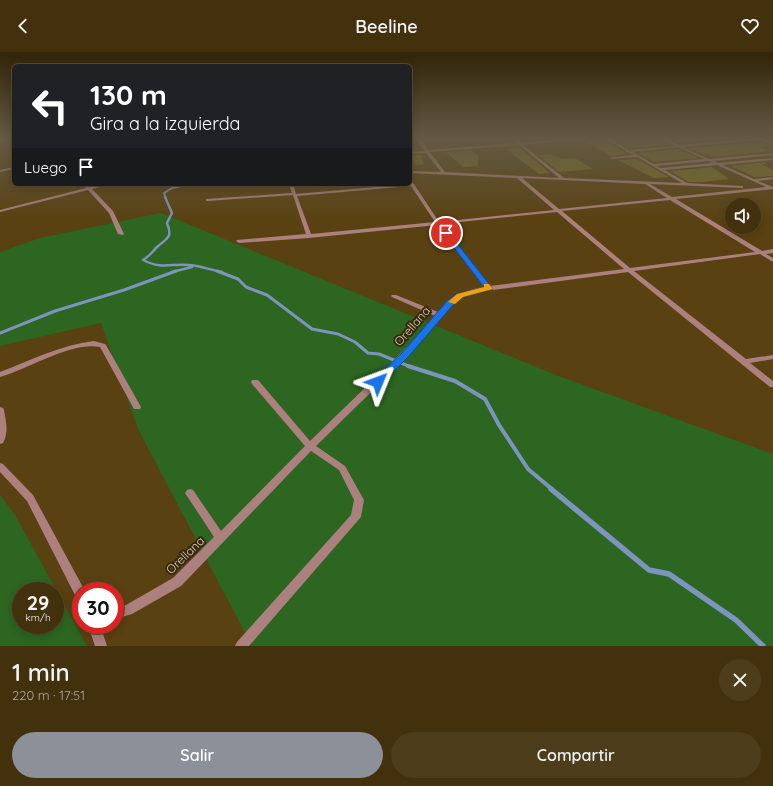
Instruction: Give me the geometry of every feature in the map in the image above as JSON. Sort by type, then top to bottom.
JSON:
[{"type":"street","points":[[439,167],[444,174]]},
{"type":"street","points":[[548,167],[563,179]]},
{"type":"street","points":[[655,167],[687,184]]},
{"type":"street","points":[[660,169],[686,167]]},
{"type":"street","points":[[723,167],[773,189]]},
{"type":"street","points":[[0,170],[12,168]]},
{"type":"street","points":[[412,172],[773,189]]},
{"type":"street","points":[[518,177],[628,269],[773,385]]},
{"type":"street","points":[[753,180],[773,178]]},
{"type":"street","points":[[645,183],[773,260]]},
{"type":"street","points":[[412,184],[437,222],[489,289]]},
{"type":"street","points":[[86,186],[111,212],[121,234]]},
{"type":"street","points":[[0,211],[100,186]]},
{"type":"street","points":[[292,186],[309,236]]},
{"type":"street","points":[[208,200],[294,195],[382,186]]},
{"type":"street","points":[[239,241],[309,236],[670,198],[773,189]]},
{"type":"street","name":"Orellana","points":[[124,611],[177,582],[310,446],[389,371],[439,315],[460,296],[476,290],[773,251]]},
{"type":"street","points":[[394,296],[439,315]]},
{"type":"street","points":[[0,375],[60,352],[89,343],[99,343],[103,345],[137,407]]},
{"type":"street","points":[[744,362],[773,357]]},
{"type":"street","points":[[241,646],[356,517],[360,500],[350,479],[342,468],[310,446],[255,382]]},
{"type":"street","points":[[0,410],[3,431],[0,441]]},
{"type":"street","points":[[0,466],[30,498],[74,582]]},
{"type":"street","points":[[190,493],[220,538]]},
{"type":"street","points":[[97,634],[101,646]]},
{"type":"green space","points":[[161,213],[556,375],[773,454],[773,646],[252,646],[138,429],[101,323],[0,346],[0,252],[40,238]]},
{"type":"green space","points":[[0,495],[15,515],[52,582],[12,582],[12,634],[64,634],[64,604],[72,619],[72,634],[80,634],[87,646],[0,646]]},
{"type":"building","points":[[529,167],[542,167],[550,173],[539,174]]},
{"type":"building","points":[[552,167],[589,167],[593,169],[559,172]]},
{"type":"building","points":[[631,167],[651,167],[669,177],[654,178]]},
{"type":"building","points":[[712,167],[729,179],[689,182],[670,171]]},
{"type":"building","points":[[733,167],[766,167],[773,170],[773,176],[754,177]]},
{"type":"waterway","points":[[166,198],[164,193],[172,188],[182,186]]},
{"type":"waterway","points":[[165,197],[172,213],[167,223],[169,235],[143,260],[156,265],[190,265],[222,272]]},
{"type":"waterway","points":[[176,271],[192,267]]},
{"type":"waterway","points":[[0,333],[55,311],[124,290],[176,271]]},
{"type":"waterway","points":[[172,272],[176,271]]},
{"type":"waterway","points":[[217,271],[238,279],[246,287],[267,295],[312,329],[338,334],[355,342],[368,353],[379,354],[411,367]]},
{"type":"waterway","points":[[411,367],[455,381],[485,399],[499,425],[528,469],[553,490]]},
{"type":"waterway","points":[[551,489],[649,570],[669,574],[736,620],[763,646]]},
{"type":"slow traffic","points":[[452,302],[460,296],[476,290],[489,289],[487,286]]},
{"type":"route","points":[[378,382],[450,303],[460,296],[476,290],[489,289],[446,233]]}]
